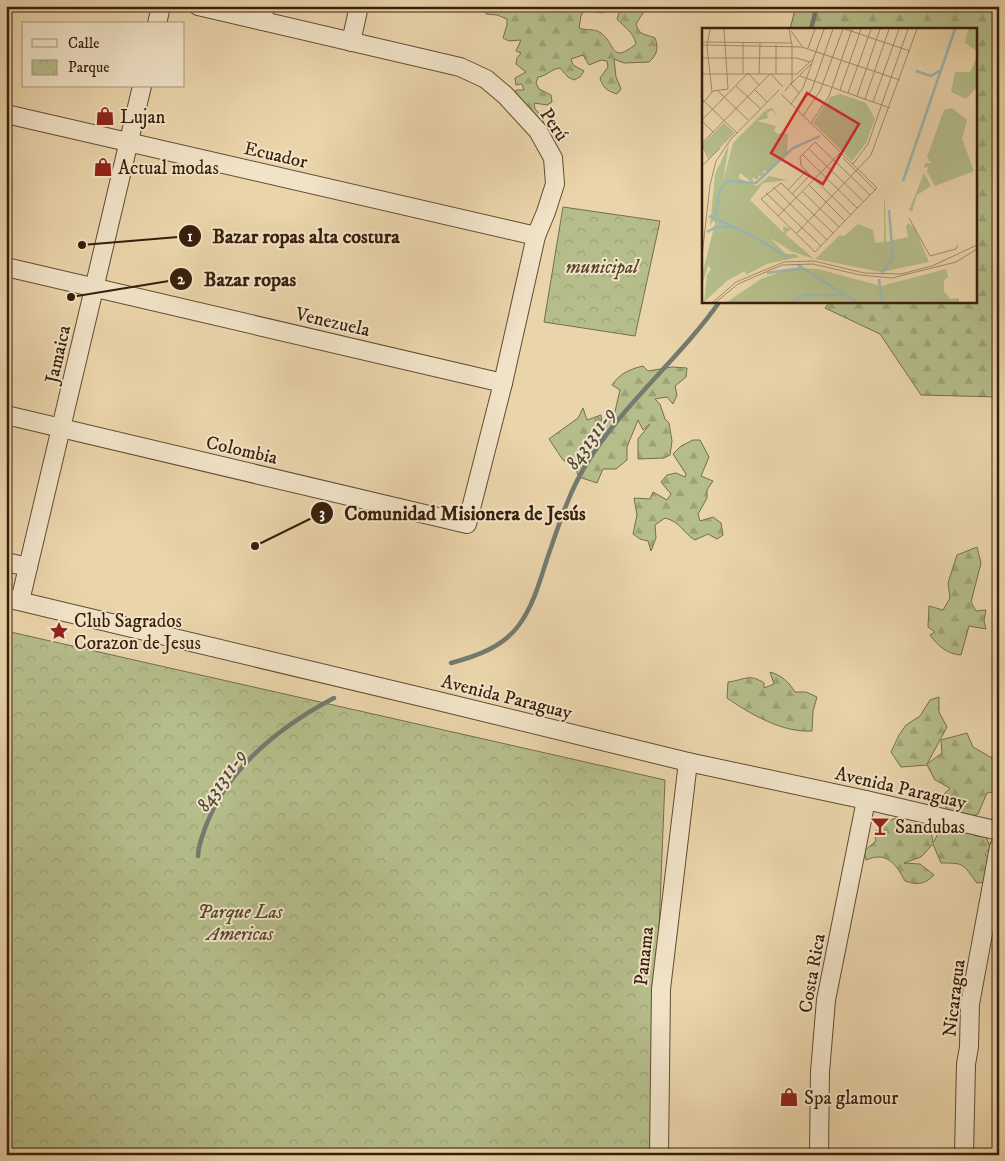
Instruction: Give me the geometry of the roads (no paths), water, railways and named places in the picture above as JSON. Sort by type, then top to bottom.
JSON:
[{"type":"street","points":[[157,22],[161,6]]},
{"type":"street","name":"Perú","points":[[198,6],[263,14],[351,42],[460,67],[486,79],[505,95],[538,131],[552,158],[555,184],[536,236],[504,383],[468,524]]},
{"type":"street","points":[[351,42],[359,6]]},
{"type":"street","name":"Jamaica","points":[[13,600],[28,567],[142,88]]},
{"type":"street","name":"Ecuador","points":[[6,114],[536,236]]},
{"type":"street","name":"Venezuela","points":[[6,266],[504,383]]},
{"type":"street","name":"Colombia","points":[[6,415],[468,524]]},
{"type":"street","points":[[6,562],[28,567]]},
{"type":"street","name":"Avenida Paraguay","points":[[13,600],[688,762],[999,831]]},
{"type":"street","name":"Panama","points":[[659,1155],[661,990],[688,762]]},
{"type":"street","name":"Costa Rica","points":[[819,1155],[820,1072],[826,1000],[866,800]]},
{"type":"street","name":"Nicaragua","points":[[964,1155],[966,1064],[969,1047],[970,1004],[999,847]]},
{"type":"waterway","name":"8431311-9","points":[[811,28],[817,6]]},
{"type":"waterway","name":"8431311-9","points":[[451,663],[489,650],[513,633],[519,625],[539,585],[563,513],[573,490],[598,445],[632,403],[704,323],[719,302]]},
{"type":"waterway","name":"8431311-9","points":[[198,856],[202,835],[217,802],[243,766],[259,750],[295,721],[334,698]]},
{"type":"place","name":"Lujan","points":[[105,116]]},
{"type":"place","name":"Actual modas","points":[[103,167]]},
{"type":"place","name":"Bazar ropas alta costura","points":[[82,245]]},
{"type":"place","name":"Bazar ropas","points":[[71,297]]},
{"type":"place","name":"Comunidad Misionera de Jesús","points":[[255,546]]},
{"type":"place","name":"Club Sagrados Corazon de Jesus","points":[[59,631]]},
{"type":"place","name":"Sandubas","points":[[880,826]]},
{"type":"place","name":"Spa glamour","points":[[789,1097]]},
{"type":"park label","name":"municipal","points":[[602,266]]},
{"type":"park label","name":"Parque Las Americas","points":[[240,922]]}]
